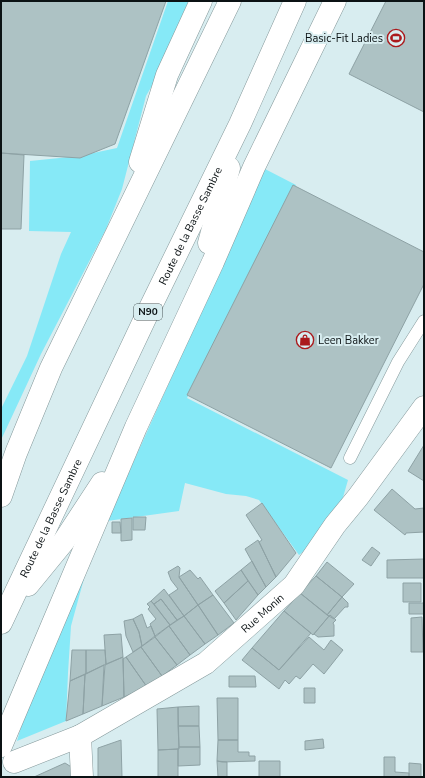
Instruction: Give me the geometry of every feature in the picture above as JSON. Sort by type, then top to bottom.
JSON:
[{"type":"main road","points":[[118,233],[167,75],[202,1]]},
{"type":"main road","points":[[1,496],[16,453],[51,368],[230,1]]},
{"type":"main road","name":"Route de la Basse Sambre","points":[[3,618],[150,308],[240,124],[295,1]]},
{"type":"main road","points":[[8,754],[130,441],[188,316],[254,167],[335,1]]},
{"type":"main road","points":[[188,316],[240,124]]},
{"type":"main road","name":"Rue Monin","points":[[8,754],[80,736],[206,663],[294,585],[335,525],[358,497],[424,407]]},
{"type":"main road","points":[[3,618],[64,540],[130,441]]},
{"type":"main road","points":[[1,475],[16,453]]},
{"type":"main road","points":[[80,736],[82,777]]},
{"type":"lane","points":[[350,458],[398,362],[424,321]]},
{"type":"shaded area","points":[[168,1],[201,1],[146,96],[122,189],[106,229],[41,354],[1,440],[1,409],[27,356],[61,254],[71,232],[29,231],[30,161],[79,156],[117,148]]},
{"type":"shaded area","points":[[265,169],[296,185],[187,398],[348,480],[335,525],[299,555],[259,500],[246,496],[226,494],[185,483],[179,511],[107,521]]},
{"type":"shaded area","points":[[85,575],[71,626],[66,721],[17,741],[30,696]]},
{"type":"building","points":[[1,1],[166,1],[115,144],[80,158],[1,153]]},
{"type":"building","name":"Basic-Fit Ladies","points":[[386,1],[424,1],[424,112],[349,74]]},
{"type":"building","points":[[1,153],[24,155],[21,229],[1,229]]},
{"type":"building","name":"Leen Bakker","points":[[293,185],[424,252],[424,284],[331,468],[187,395]]},
{"type":"building","points":[[424,445],[424,481],[408,471]]},
{"type":"building","points":[[392,489],[415,509],[424,508],[424,532],[406,533],[405,535],[374,510]]},
{"type":"building","points":[[262,503],[296,553],[276,577],[259,542],[262,540],[246,515]]},
{"type":"building","points":[[133,517],[146,517],[145,530],[133,530]]},
{"type":"building","points":[[132,518],[132,540],[121,541],[121,519]]},
{"type":"building","points":[[112,522],[120,522],[121,533],[112,533]]},
{"type":"building","points":[[258,540],[276,577],[266,587],[245,549]]},
{"type":"building","points":[[372,547],[380,553],[371,566],[362,560]]},
{"type":"building","points":[[424,559],[424,578],[387,578],[387,560]]},
{"type":"building","points":[[252,561],[266,587],[258,595],[241,570]]},
{"type":"building","points":[[327,562],[354,584],[342,597],[316,576]]},
{"type":"building","points":[[178,566],[180,568],[179,577],[198,605],[184,616],[169,595],[178,589],[171,580],[168,572]]},
{"type":"building","points":[[190,570],[198,579],[200,577],[213,595],[198,605],[179,577]]},
{"type":"building","points":[[241,570],[248,581],[224,603],[215,591]]},
{"type":"building","points":[[316,576],[342,597],[327,615],[300,593]]},
{"type":"building","points":[[248,581],[258,595],[236,620],[224,603]]},
{"type":"building","points":[[403,583],[421,583],[421,602],[403,602]]},
{"type":"building","points":[[164,589],[184,616],[177,620],[161,599],[154,604],[151,601]]},
{"type":"building","points":[[300,593],[329,616],[313,635],[284,611]]},
{"type":"building","points":[[213,595],[234,623],[218,635],[198,605]]},
{"type":"building","points":[[342,597],[348,603],[348,607],[345,607],[334,619],[327,615]]},
{"type":"building","points":[[161,599],[177,620],[170,625],[154,604]]},
{"type":"building","points":[[151,601],[170,625],[155,636],[150,624],[156,619],[148,609],[150,607],[147,604]]},
{"type":"building","points":[[409,603],[424,603],[424,614],[409,614]]},
{"type":"building","points":[[198,605],[218,635],[205,644],[184,616]]},
{"type":"building","points":[[284,611],[311,633],[279,670],[252,648]]},
{"type":"building","points":[[142,614],[147,628],[151,626],[155,636],[142,646],[139,632],[133,619]]},
{"type":"building","points":[[330,615],[336,620],[333,623],[334,636],[318,637],[314,634]]},
{"type":"building","points":[[184,616],[205,644],[190,655],[169,626]]},
{"type":"building","points":[[422,617],[423,652],[411,652],[411,618]]},
{"type":"building","points":[[133,619],[139,632],[142,646],[133,652],[126,636],[124,621]]},
{"type":"building","points":[[169,626],[190,655],[177,665],[155,637]]},
{"type":"building","points":[[121,634],[123,657],[106,664],[104,635]]},
{"type":"building","points":[[155,637],[177,665],[162,676],[141,647]]},
{"type":"building","points":[[309,637],[324,650],[331,640],[343,650],[324,674],[313,664],[300,679],[296,676],[289,684],[285,680],[279,689],[242,660],[252,648],[279,670]]},
{"type":"building","points":[[141,647],[162,676],[147,687],[126,657]]},
{"type":"building","points":[[72,650],[86,650],[86,674],[70,681]]},
{"type":"building","points":[[86,650],[105,650],[106,664],[86,674]]},
{"type":"building","points":[[123,657],[124,697],[102,706],[105,665]]},
{"type":"building","points":[[126,657],[147,687],[124,697],[123,659]]},
{"type":"building","points":[[104,665],[102,706],[83,714],[85,674]]},
{"type":"building","points":[[85,674],[83,714],[66,721],[70,681]]},
{"type":"building","points":[[229,676],[255,676],[256,687],[229,687]]},
{"type":"building","points":[[304,688],[315,688],[315,703],[304,703]]},
{"type":"building","points":[[217,698],[238,698],[238,740],[218,740]]},
{"type":"building","points":[[199,706],[199,726],[178,726],[178,707]]},
{"type":"building","points":[[178,707],[179,749],[158,750],[157,709]]},
{"type":"building","points":[[178,726],[199,726],[200,747],[179,747]]},
{"type":"building","points":[[323,739],[324,748],[305,750],[305,741]]},
{"type":"building","points":[[121,740],[122,777],[98,777],[98,748]]},
{"type":"building","points":[[218,740],[238,740],[238,752],[249,752],[249,756],[255,756],[255,761],[217,761]]},
{"type":"building","points":[[179,747],[200,747],[200,765],[178,766]]},
{"type":"building","points":[[178,749],[178,777],[158,777],[158,750]]},
{"type":"building","points":[[384,757],[395,757],[395,772],[409,773],[409,777],[384,777]]},
{"type":"building","points":[[217,761],[227,762],[227,777],[218,777]]},
{"type":"building","points":[[259,761],[280,761],[280,777],[259,777]]},
{"type":"building","points":[[65,763],[73,768],[73,777],[34,777]]},
{"type":"building","points":[[409,763],[421,764],[421,777],[409,777]]},
{"type":"place","name":"Basic-Fit Ladies","points":[[396,38]]},
{"type":"place","name":"Leen Bakker","points":[[305,340]]}]
